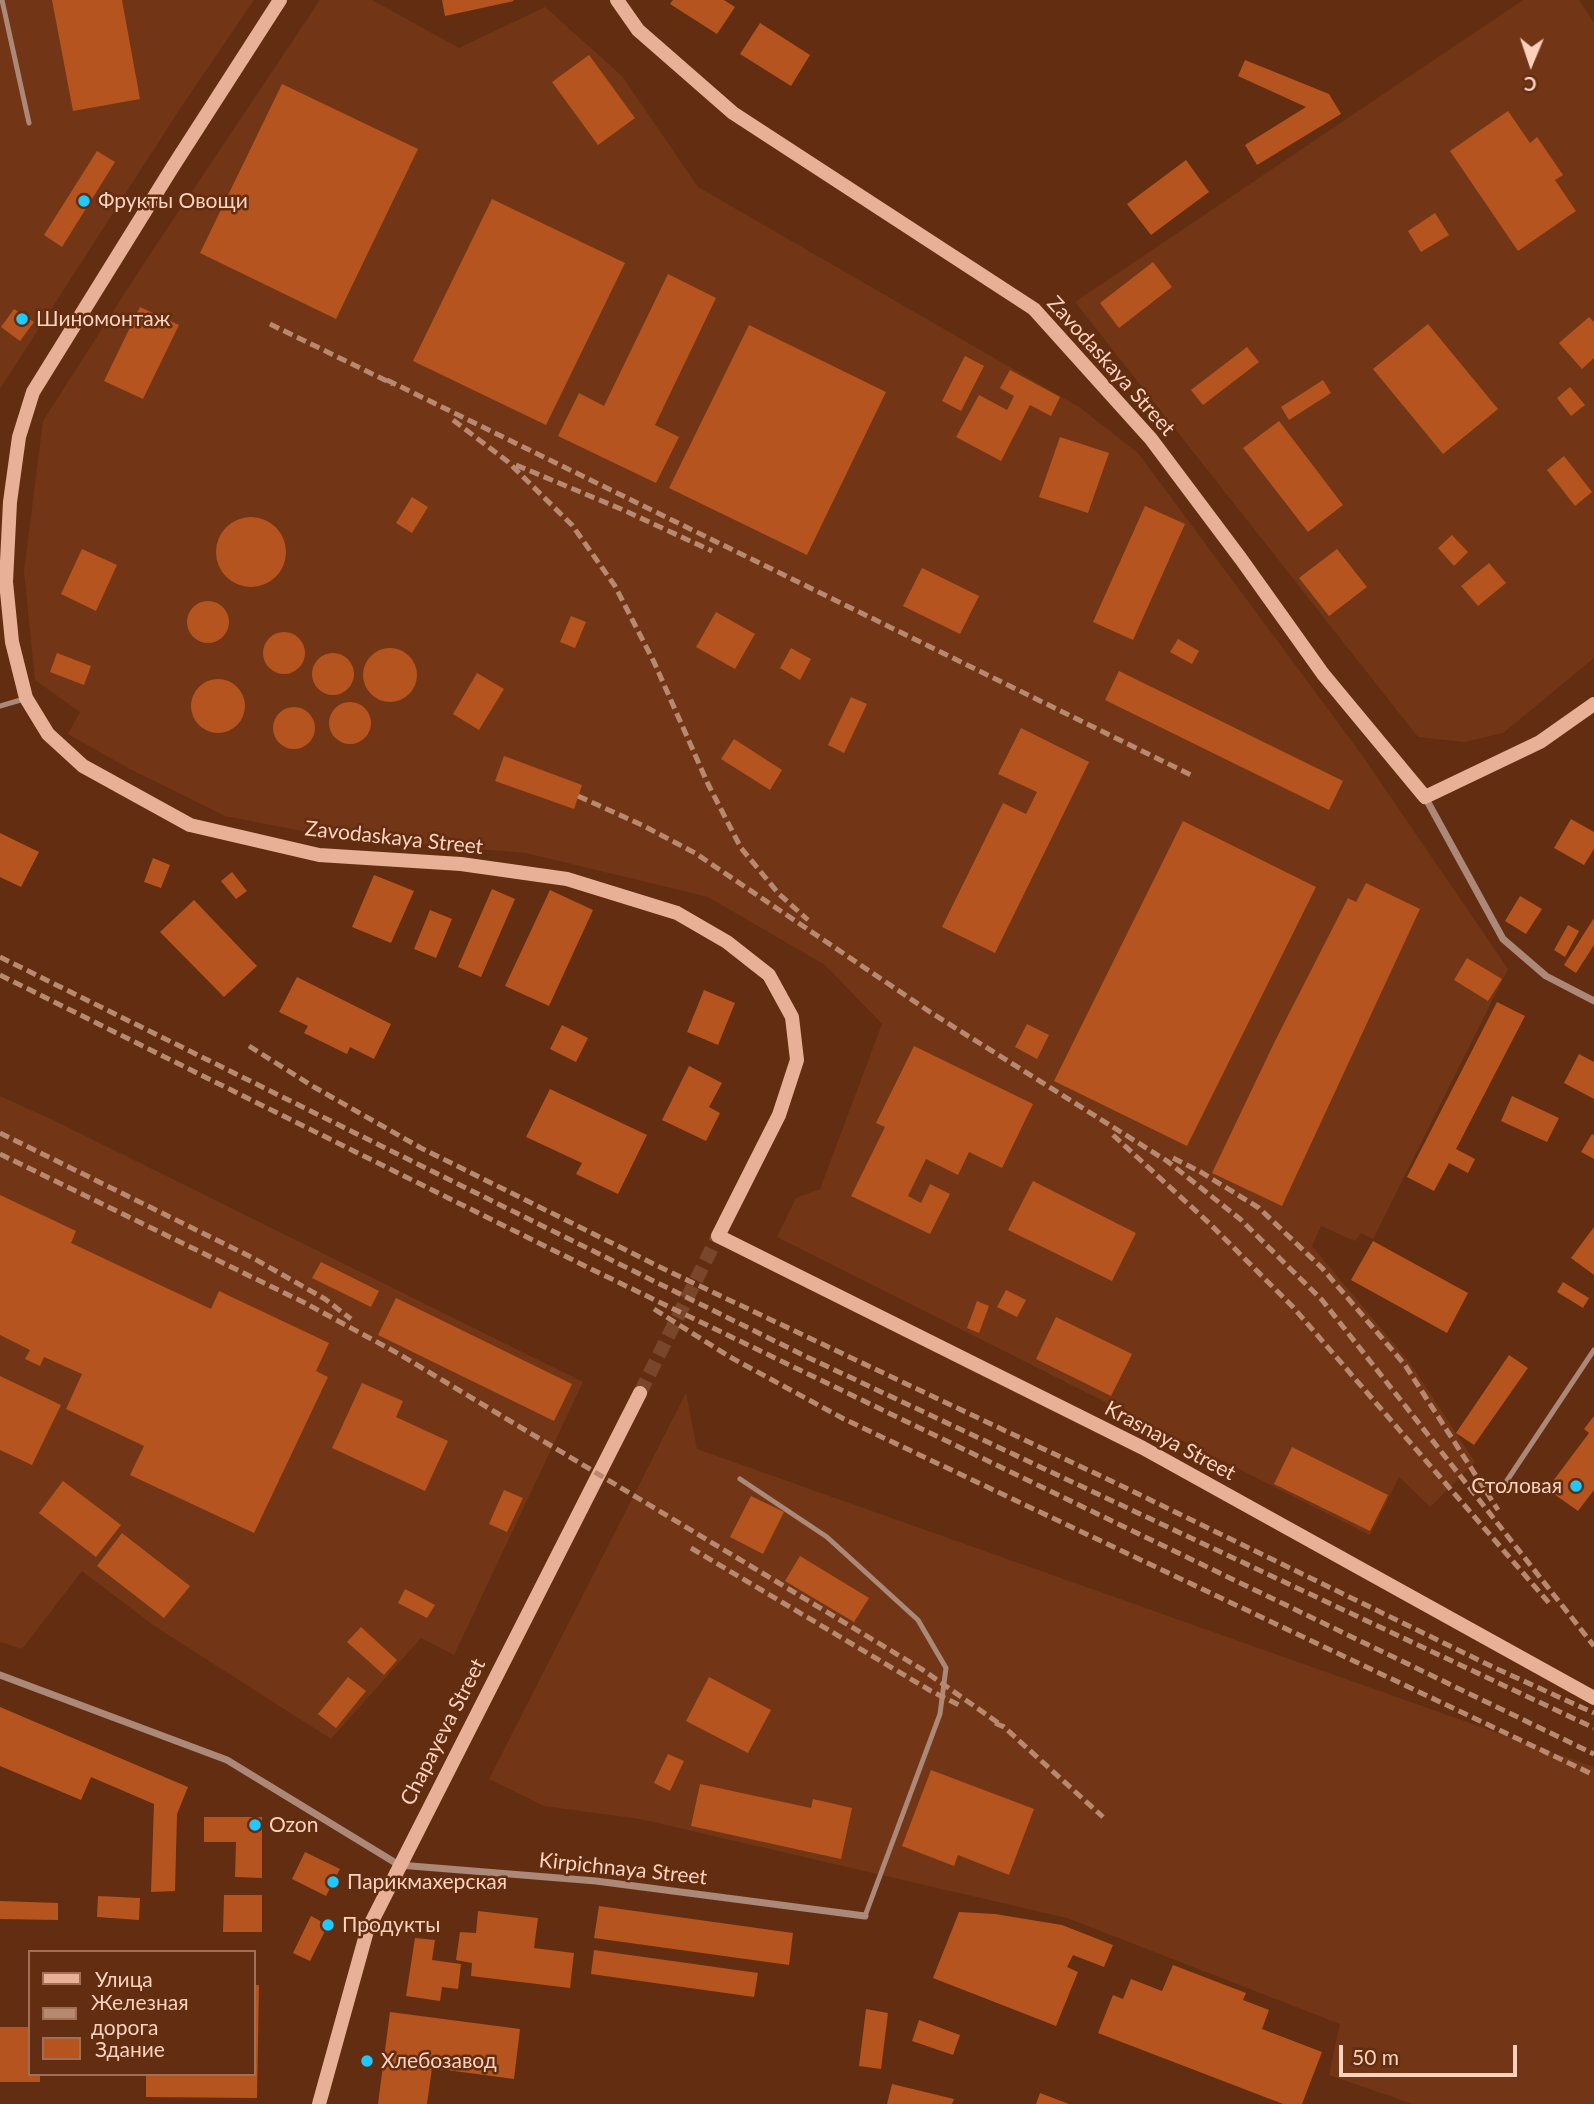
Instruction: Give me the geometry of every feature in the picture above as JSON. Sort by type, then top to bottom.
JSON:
[{"type":"main road","name":"Zavodaskaya Street","points":[[280,0],[33,392],[19,437],[10,502],[6,582],[12,642],[26,698],[48,734],[83,766],[190,825],[319,855],[461,864],[567,879],[677,913],[727,942],[769,975],[792,1017],[797,1060],[779,1115],[718,1236]]},
{"type":"main road","name":"Zavodaskaya Street","points":[[617,0],[638,30],[733,113],[1034,309],[1151,439],[1323,674],[1425,797]]},
{"type":"main road","points":[[1425,797],[1540,742],[1594,704]]},
{"type":"main road","name":"Krasnaya Street","points":[[718,1236],[1143,1448],[1594,1698]]},
{"type":"main road","name":"Chapayeva Street","points":[[319,2104],[367,1931],[640,1393]]},
{"type":"street","points":[[1425,797],[1503,939],[1546,976],[1594,1001]]},
{"type":"street","name":"Kirpichnaya Street","points":[[0,1675],[227,1760],[399,1865],[596,1881],[865,1916]]},
{"type":"lane","points":[[2,0],[29,123]]},
{"type":"lane","points":[[0,706],[26,698]]},
{"type":"lane","points":[[1506,1482],[1594,1350]]},
{"type":"lane","points":[[740,1479],[827,1537],[918,1620],[946,1668],[940,1714],[865,1916]]},
{"type":"shaded area","points":[[0,0],[254,0],[181,107],[0,389]]},
{"type":"shaded area","points":[[320,0],[372,0],[459,48],[545,7],[622,76],[698,187],[1079,407],[1138,453],[1362,755],[1508,969],[1373,1239],[1361,1233],[1355,1241],[1321,1226],[1312,1246],[1410,1363],[1475,1462],[1430,1507],[1399,1477],[1370,1535],[777,1237],[796,1198],[820,1189],[882,1024],[825,965],[708,897],[526,853],[333,837],[225,816],[128,768],[68,734],[80,712],[35,680],[24,571],[43,421],[150,254]]},
{"type":"shaded area","points":[[1523,0],[1579,0],[1594,23],[1594,658],[1503,733],[1465,742],[1418,737],[1075,302]]},
{"type":"shaded area","points":[[0,1096],[583,1382],[454,1655],[421,1638],[331,1739],[153,1625],[82,1571],[22,1649],[0,1642]]},
{"type":"shaded area","points":[[686,1393],[697,1449],[1594,1767],[1594,2104],[1413,2104],[1329,2075],[1340,2024],[1067,1918],[640,1819],[544,1806],[489,1779]]},
{"type":"building","points":[[52,0],[122,0],[140,99],[73,111]]},
{"type":"building","points":[[442,0],[513,0],[514,1],[445,16]]},
{"type":"building","points":[[673,0],[724,0],[735,7],[717,34],[670,4]]},
{"type":"building","points":[[760,23],[810,55],[791,86],[740,54]]},
{"type":"building","points":[[589,55],[635,118],[598,145],[552,82]]},
{"type":"building","points":[[1245,60],[1329,94],[1341,114],[1257,165],[1245,145],[1306,107],[1238,76]]},
{"type":"building","points":[[282,84],[418,149],[336,319],[200,253]]},
{"type":"building","points":[[1508,111],[1530,143],[1537,137],[1563,175],[1555,180],[1576,211],[1518,251],[1450,151]]},
{"type":"building","points":[[97,151],[115,162],[62,247],[44,235]]},
{"type":"building","points":[[1186,160],[1209,192],[1151,235],[1127,204]]},
{"type":"building","points":[[492,199],[625,263],[546,425],[413,361]]},
{"type":"building","points":[[1435,213],[1449,235],[1421,252],[1408,231]]},
{"type":"building","points":[[1153,262],[1172,287],[1119,328],[1100,303]]},
{"type":"building","points":[[668,274],[716,298],[655,425],[679,437],[656,483],[558,436],[579,393],[604,406]]},
{"type":"building","points":[[140,307],[179,325],[143,399],[104,381]]},
{"type":"building","points":[[14,309],[34,322],[20,341],[1,327]]},
{"type":"building","points":[[1589,317],[1594,322],[1594,358],[1582,369],[1559,343]]},
{"type":"building","points":[[1428,324],[1498,409],[1443,454],[1373,369]]},
{"type":"building","points":[[749,325],[886,392],[807,555],[669,488]]},
{"type":"building","points":[[1247,347],[1259,362],[1203,405],[1191,390]]},
{"type":"building","points":[[965,356],[984,366],[961,411],[942,401]]},
{"type":"building","points":[[1010,370],[1060,397],[1051,416],[1030,405],[1001,461],[956,437],[979,395],[1007,410],[1014,396],[1000,388]]},
{"type":"building","points":[[1323,380],[1331,393],[1289,420],[1281,407]]},
{"type":"building","points":[[1570,387],[1585,405],[1571,416],[1557,398]]},
{"type":"building","points":[[1279,421],[1343,505],[1308,532],[1243,448]]},
{"type":"building","points":[[1060,437],[1109,453],[1088,513],[1039,497]]},
{"type":"building","points":[[1564,456],[1592,492],[1575,506],[1547,470]]},
{"type":"building","points":[[412,497],[428,507],[412,533],[396,523]]},
{"type":"building","points":[[1145,506],[1185,524],[1133,640],[1093,622]]},
{"type":"building","points":[[258,517],[271,523],[280,532],[284,538],[284,566],[276,577],[265,585],[244,587],[226,577],[218,566],[216,545],[226,527],[237,519]]},
{"type":"building","points":[[1452,535],[1468,552],[1454,566],[1438,548]]},
{"type":"building","points":[[82,549],[117,565],[96,611],[61,594]]},
{"type":"building","points":[[1337,549],[1367,587],[1329,616],[1299,578]]},
{"type":"building","points":[[1489,563],[1506,583],[1478,606],[1461,586]]},
{"type":"building","points":[[922,568],[979,596],[960,634],[903,606]]},
{"type":"building","points":[[208,601],[223,607],[229,622],[223,637],[208,643],[193,637],[187,622],[193,607]]},
{"type":"building","points":[[716,612],[755,634],[735,669],[696,647]]},
{"type":"building","points":[[571,616],[586,622],[575,648],[560,642]]},
{"type":"building","points":[[284,632],[299,638],[305,653],[299,668],[284,674],[269,668],[263,653],[269,638]]},
{"type":"building","points":[[1178,639],[1199,651],[1192,664],[1170,652]]},
{"type":"building","points":[[395,648],[405,652],[413,660],[417,675],[413,690],[405,698],[385,702],[375,698],[367,690],[363,670],[367,660],[375,652]]},
{"type":"building","points":[[791,648],[811,659],[800,680],[780,668]]},
{"type":"building","points":[[57,653],[91,666],[84,685],[50,672]]},
{"type":"building","points":[[333,653],[348,659],[354,674],[348,689],[333,695],[318,689],[312,674],[318,659]]},
{"type":"building","points":[[1119,671],[1343,781],[1329,810],[1105,700]]},
{"type":"building","points":[[477,673],[504,689],[479,730],[453,714]]},
{"type":"building","points":[[223,679],[233,683],[241,691],[245,706],[241,721],[233,729],[213,733],[203,729],[195,721],[191,701],[195,691],[203,683]]},
{"type":"building","points":[[851,697],[867,704],[844,753],[828,745]]},
{"type":"building","points":[[350,702],[365,708],[371,723],[365,738],[350,744],[335,738],[329,723],[335,708]]},
{"type":"building","points":[[294,707],[309,713],[315,728],[309,743],[294,749],[279,743],[273,728],[279,713]]},
{"type":"building","points":[[1021,728],[1089,762],[995,953],[942,927],[1003,803],[1026,814],[1037,792],[998,774]]},
{"type":"building","points":[[734,739],[782,770],[770,790],[721,759]]},
{"type":"building","points":[[504,756],[582,785],[574,809],[495,781]]},
{"type":"building","points":[[1571,819],[1594,832],[1594,849],[1584,865],[1554,848]]},
{"type":"building","points":[[1183,821],[1316,887],[1187,1146],[1054,1081]]},
{"type":"building","points":[[0,833],[39,852],[21,887],[0,877]]},
{"type":"building","points":[[153,858],[170,865],[161,888],[144,882]]},
{"type":"building","points":[[232,872],[247,891],[236,899],[221,881]]},
{"type":"building","points":[[374,875],[414,891],[391,943],[352,927]]},
{"type":"building","points":[[1366,883],[1420,909],[1282,1206],[1212,1173],[1348,898],[1356,902]]},
{"type":"building","points":[[492,889],[515,899],[481,977],[458,967]]},
{"type":"building","points":[[550,890],[593,910],[549,1006],[505,986]]},
{"type":"building","points":[[1520,896],[1542,909],[1526,934],[1505,921]]},
{"type":"building","points":[[194,900],[257,966],[224,997],[160,932]]},
{"type":"building","points":[[430,910],[452,919],[436,958],[414,949]]},
{"type":"building","points":[[1594,918],[1594,945],[1576,973],[1564,965]]},
{"type":"building","points":[[1568,925],[1579,931],[1565,957],[1554,950]]},
{"type":"building","points":[[1467,958],[1502,979],[1488,1001],[1454,980]]},
{"type":"building","points":[[297,977],[391,1024],[374,1059],[350,1047],[347,1054],[304,1033],[308,1026],[279,1012]]},
{"type":"building","points":[[704,990],[735,1003],[718,1045],[687,1032]]},
{"type":"building","points":[[1497,1002],[1525,1016],[1456,1149],[1475,1159],[1468,1173],[1449,1163],[1434,1191],[1407,1177]]},
{"type":"building","points":[[1027,1024],[1049,1035],[1037,1059],[1015,1047]]},
{"type":"building","points":[[562,1025],[588,1038],[576,1062],[550,1049]]},
{"type":"building","points":[[914,1046],[1033,1104],[1002,1168],[969,1152],[958,1175],[926,1159],[908,1196],[921,1203],[930,1184],[950,1194],[930,1234],[851,1196],[885,1127],[876,1123]]},
{"type":"building","points":[[1579,1054],[1594,1062],[1594,1099],[1564,1083]]},
{"type":"building","points":[[689,1066],[722,1083],[709,1107],[720,1113],[706,1141],[662,1120]]},
{"type":"building","points":[[550,1089],[647,1135],[618,1194],[576,1174],[582,1163],[526,1137]]},
{"type":"building","points":[[1512,1096],[1559,1118],[1547,1142],[1501,1121]]},
{"type":"building","points":[[1592,1134],[1594,1135],[1594,1159],[1581,1152]]},
{"type":"building","points":[[1033,1181],[1136,1233],[1112,1281],[1008,1230]]},
{"type":"building","points":[[0,1195],[76,1231],[71,1243],[211,1309],[219,1291],[329,1343],[316,1371],[328,1377],[254,1533],[130,1475],[144,1446],[66,1409],[82,1374],[44,1357],[40,1366],[25,1359],[30,1350],[0,1335]]},
{"type":"building","points":[[1594,1227],[1594,1275],[1571,1258]]},
{"type":"building","points":[[1373,1241],[1468,1293],[1447,1333],[1351,1280]]},
{"type":"building","points":[[321,1262],[379,1291],[371,1307],[312,1278]]},
{"type":"building","points":[[1563,1282],[1589,1298],[1583,1308],[1557,1292]]},
{"type":"building","points":[[1006,1290],[1026,1300],[1017,1317],[997,1307]]},
{"type":"building","points":[[396,1298],[572,1384],[554,1421],[378,1335]]},
{"type":"building","points":[[977,1301],[989,1306],[979,1333],[967,1328]]},
{"type":"building","points":[[1056,1317],[1132,1354],[1111,1396],[1036,1359]]},
{"type":"building","points":[[1509,1355],[1528,1368],[1474,1445],[1456,1433]]},
{"type":"building","points":[[0,1376],[61,1405],[32,1465],[0,1450]]},
{"type":"building","points":[[362,1383],[403,1401],[396,1417],[448,1441],[425,1491],[332,1448]]},
{"type":"building","points":[[1594,1416],[1594,1490],[1578,1511],[1547,1489],[1589,1433],[1584,1429]]},
{"type":"building","points":[[1292,1447],[1388,1495],[1370,1531],[1274,1484]]},
{"type":"building","points":[[63,1481],[121,1525],[96,1557],[39,1513]]},
{"type":"building","points":[[504,1490],[523,1498],[507,1532],[489,1524]]},
{"type":"building","points":[[751,1496],[784,1512],[763,1554],[730,1537]]},
{"type":"building","points":[[122,1533],[190,1586],[164,1618],[97,1566]]},
{"type":"building","points":[[800,1556],[869,1598],[854,1622],[785,1581]]},
{"type":"building","points":[[405,1589],[435,1605],[427,1618],[398,1603]]},
{"type":"building","points":[[361,1627],[397,1660],[384,1675],[347,1642]]},
{"type":"building","points":[[348,1677],[366,1691],[336,1728],[318,1714]]},
{"type":"building","points":[[709,1677],[771,1710],[748,1753],[686,1721]]},
{"type":"building","points":[[0,1707],[188,1787],[177,1814],[175,1891],[151,1892],[154,1804],[91,1777],[81,1800],[0,1766]]},
{"type":"building","points":[[668,1754],[684,1761],[670,1791],[654,1783]]},
{"type":"building","points":[[931,1770],[1034,1809],[1009,1875],[958,1855],[954,1866],[902,1846]]},
{"type":"building","points":[[700,1784],[811,1808],[813,1799],[852,1808],[841,1859],[691,1826]]},
{"type":"building","points":[[204,1817],[262,1817],[262,1878],[235,1877],[236,1842],[204,1842]]},
{"type":"building","points":[[305,1852],[340,1869],[326,1896],[292,1879]]},
{"type":"building","points":[[224,1895],[262,1895],[262,1932],[223,1932]]},
{"type":"building","points":[[98,1896],[140,1898],[139,1920],[97,1917]]},
{"type":"building","points":[[0,1901],[58,1903],[58,1920],[0,1919]]},
{"type":"building","points":[[599,1906],[793,1933],[789,1965],[594,1938]]},
{"type":"building","points":[[478,1911],[538,1918],[534,1948],[574,1953],[570,1988],[471,1976],[472,1963],[456,1960],[460,1932],[476,1933]]},
{"type":"building","points":[[959,1912],[995,1914],[1062,1925],[1113,1945],[1104,1967],[1073,1955],[1067,1967],[1078,1972],[1056,2026],[933,1978]]},
{"type":"building","points":[[311,1916],[328,1925],[310,1961],[293,1953]]},
{"type":"building","points":[[415,1938],[435,1940],[432,1960],[461,1964],[458,1989],[442,1987],[440,2001],[406,1996]]},
{"type":"building","points":[[594,1950],[758,1973],[754,1997],[591,1974]]},
{"type":"building","points":[[1173,1965],[1246,1993],[1243,2000],[1269,2010],[1262,2029],[1322,2052],[1302,2104],[1283,2104],[1098,2033],[1113,1995],[1123,1999],[1131,1979],[1162,1991]]},
{"type":"building","points":[[256,1985],[259,1985],[257,2098],[146,2097],[146,2076],[256,2076]]},
{"type":"building","points":[[866,2009],[888,2013],[881,2069],[859,2066]]},
{"type":"building","points":[[390,2012],[520,2029],[514,2079],[432,2068],[427,2104],[378,2104]]},
{"type":"building","points":[[919,2020],[960,2035],[953,2055],[912,2041]]},
{"type":"building","points":[[0,2027],[28,2027],[28,2076],[40,2076],[40,2082],[0,2082]]},
{"type":"building","points":[[892,2084],[954,2099],[952,2104],[887,2104]]},
{"type":"building","points":[[1040,2093],[1069,2104],[1036,2104]]},
{"type":"tunnel","points":[[640,1393],[718,1236]]},
{"type":"railway","points":[[270,324],[393,384]]},
{"type":"railway","points":[[387,380],[1191,775]]},
{"type":"railway","points":[[453,420],[507,461],[572,525],[615,586],[654,662],[708,784],[741,848],[779,894],[808,920]]},
{"type":"railway","points":[[516,465],[712,551]]},
{"type":"railway","points":[[578,796],[695,853],[930,1012],[1167,1161],[1240,1219],[1322,1300],[1594,1646]]},
{"type":"railway","points":[[0,957],[805,1356],[1594,1728]]},
{"type":"railway","points":[[0,975],[593,1270],[1594,1754]]},
{"type":"railway","points":[[249,1046],[314,1087],[421,1148],[666,1270],[1594,1713]]},
{"type":"railway","points":[[0,1133],[253,1258],[325,1299],[351,1319]]},
{"type":"railway","points":[[1113,1135],[1209,1223],[1293,1307],[1549,1603]]},
{"type":"railway","points":[[0,1154],[305,1303],[399,1354],[923,1670],[1004,1727]]},
{"type":"railway","points":[[1173,1158],[1259,1208],[1322,1268],[1405,1365],[1498,1510]]},
{"type":"railway","points":[[654,1309],[730,1357],[844,1419],[1594,1775]]},
{"type":"railway","points":[[691,1548],[931,1691],[961,1706]]},
{"type":"railway","points":[[995,1723],[1004,1727],[1103,1817]]},
{"type":"place","name":"Фрукты Овощи","points":[[84,201]]},
{"type":"place","name":"Шиномонтаж","points":[[22,319]]},
{"type":"place","name":"Столовая","points":[[1576,1486]]},
{"type":"place","name":"Ozon","points":[[255,1825]]},
{"type":"place","name":"Парикмахерская","points":[[333,1882]]},
{"type":"place","name":"Продукты","points":[[328,1925]]},
{"type":"place","name":"Хлебозавод","points":[[367,2061]]}]
